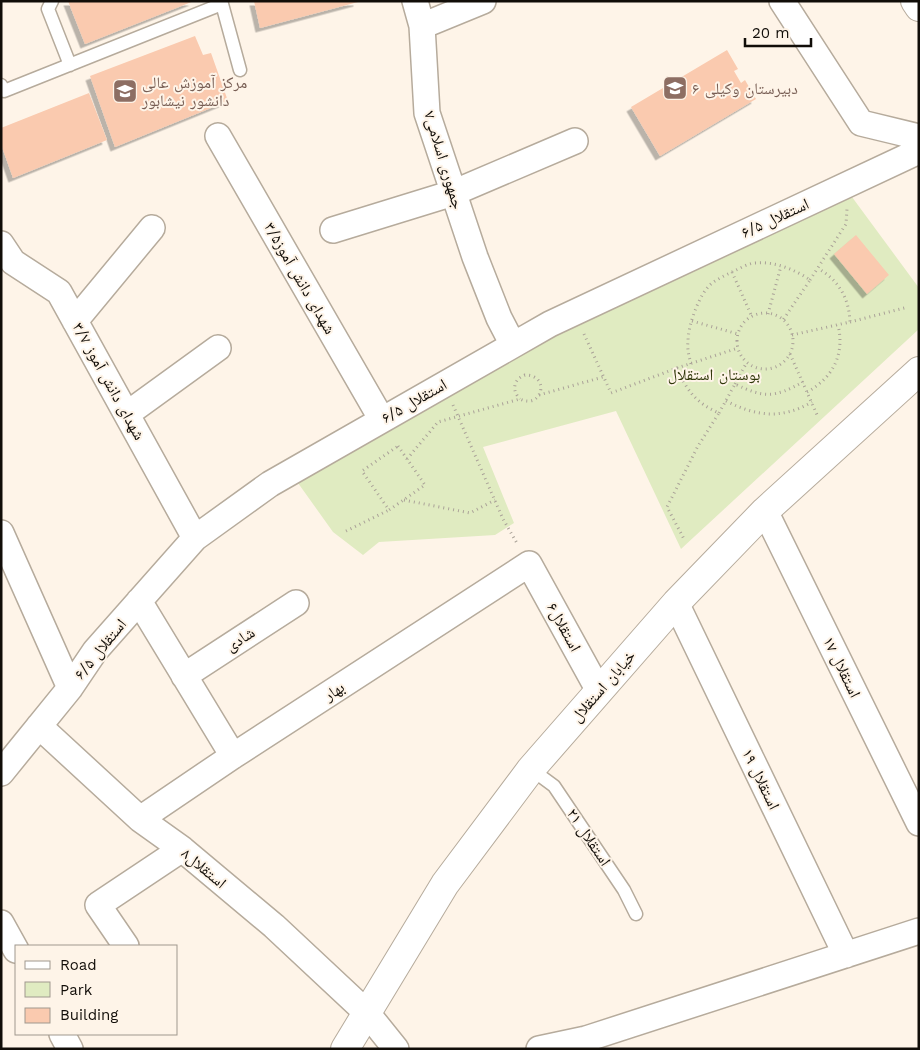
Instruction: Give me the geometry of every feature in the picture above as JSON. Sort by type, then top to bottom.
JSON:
[{"type":"main road","points":[[915,1],[919,7]]},
{"type":"main road","name":"خیابان استقلال","points":[[345,1049],[444,884],[531,770],[676,603],[765,511],[919,371]]},
{"type":"street","name":"جمهوری اسلامی۷","points":[[415,1],[422,26],[427,113],[475,258],[499,318],[513,344]]},
{"type":"street","points":[[422,26],[483,1]]},
{"type":"street","points":[[782,1],[861,123],[919,138]]},
{"type":"street","name":"شهدای دانش آموز۳/۵","points":[[218,136],[382,420]]},
{"type":"street","points":[[333,230],[453,193],[575,141]]},
{"type":"street","name":"استقلال ۶/۵","points":[[1,773],[70,688],[95,652],[195,538],[270,484],[513,344],[574,313],[919,151]]},
{"type":"street","points":[[75,320],[152,228]]},
{"type":"street","name":"شهدای دانش آموز ۳/۷","points":[[1,244],[13,262],[59,292],[195,538]]},
{"type":"street","points":[[127,414],[218,348]]},
{"type":"street","name":"استقلال ۱۷","points":[[765,511],[919,823]]},
{"type":"street","points":[[1,533],[70,688]]},
{"type":"street","name":"استقلال۶","points":[[529,564],[599,691]]},
{"type":"street","name":"بهار","points":[[140,819],[232,756],[529,564]]},
{"type":"street","points":[[139,601],[232,756]]},
{"type":"street","name":"شادی","points":[[184,676],[296,603]]},
{"type":"street","name":"استقلال ۱۹","points":[[676,603],[846,955]]},
{"type":"street","name":"استقلال۸","points":[[39,726],[140,819],[182,849],[274,926],[367,1012],[396,1049]]},
{"type":"street","points":[[125,945],[98,905],[182,849]]},
{"type":"street","points":[[1,923],[15,948]]},
{"type":"street","points":[[539,1049],[586,1039],[919,931]]},
{"type":"street","points":[[63,1035],[70,1049]]},
{"type":"lane","points":[[52,1],[48,9],[70,65]]},
{"type":"lane","points":[[1,85],[4,91],[222,4],[240,70]]},
{"type":"lane","name":"استقلال ۲۱","points":[[531,770],[554,786],[624,890],[636,914]]},
{"type":"path","points":[[783,320],[819,269],[846,224],[848,210],[835,190]]},
{"type":"path","points":[[691,364],[688,340],[692,322],[698,303],[710,285],[732,272],[758,262],[781,266],[810,280]]},
{"type":"path","points":[[768,314],[781,266]]},
{"type":"path","points":[[819,269],[828,275],[844,293],[850,322]]},
{"type":"path","points":[[732,272],[752,317]]},
{"type":"path","points":[[792,335],[908,307]]},
{"type":"path","points":[[574,313],[611,393],[677,368],[738,348]]},
{"type":"path","points":[[768,314],[783,320],[792,335],[790,353],[778,366],[769,369],[760,368],[747,362],[738,348],[738,334],[742,326],[752,317],[768,314]]},
{"type":"path","points":[[692,322],[738,334]]},
{"type":"path","points":[[807,392],[820,385],[833,368],[839,343],[840,332],[838,325]]},
{"type":"path","points":[[790,353],[818,416]]},
{"type":"path","points":[[684,539],[667,507],[698,446],[726,401],[747,362]]},
{"type":"path","points":[[677,368],[682,380],[693,396],[704,406],[719,413]]},
{"type":"path","points":[[520,399],[515,392],[515,383],[521,376],[526,374],[530,374],[538,379],[541,387],[539,395]]},
{"type":"path","points":[[407,459],[438,422],[520,399],[524,401],[532,400],[539,395],[603,377]]},
{"type":"path","points":[[735,384],[764,395],[783,392],[803,382]]},
{"type":"path","points":[[444,384],[503,519],[529,564]]},
{"type":"path","points":[[726,401],[755,413],[768,414],[793,412],[812,402]]},
{"type":"path","points":[[346,532],[389,510],[425,485],[398,446],[362,471],[389,510]]},
{"type":"path","points":[[404,500],[470,513],[495,500]]},
{"type":"green space","name":"بوستان استقلال","points":[[852,197],[919,288],[919,329],[681,549],[616,411],[483,447],[514,523],[495,535],[379,542],[363,555],[333,532],[298,483],[466,382],[570,325]]},
{"type":"building","points":[[68,1],[194,1],[85,44]]},
{"type":"building","points":[[254,1],[358,1],[358,2],[260,28]]},
{"type":"building","points":[[195,36],[203,55],[211,53],[228,101],[115,147],[90,76]]},
{"type":"building","points":[[727,50],[738,69],[734,71],[741,83],[745,80],[756,99],[660,156],[631,107]]},
{"type":"building","points":[[89,93],[107,140],[13,178],[1,144],[1,128]]},
{"type":"building","points":[[856,235],[889,275],[867,294],[834,254]]},
{"type":"place","name":"دبیرستان وکیلی ۶","points":[[675,88]]},
{"type":"place","name":"مرکز آموزش عالی دانشور نیشابور","points":[[125,91]]}]
